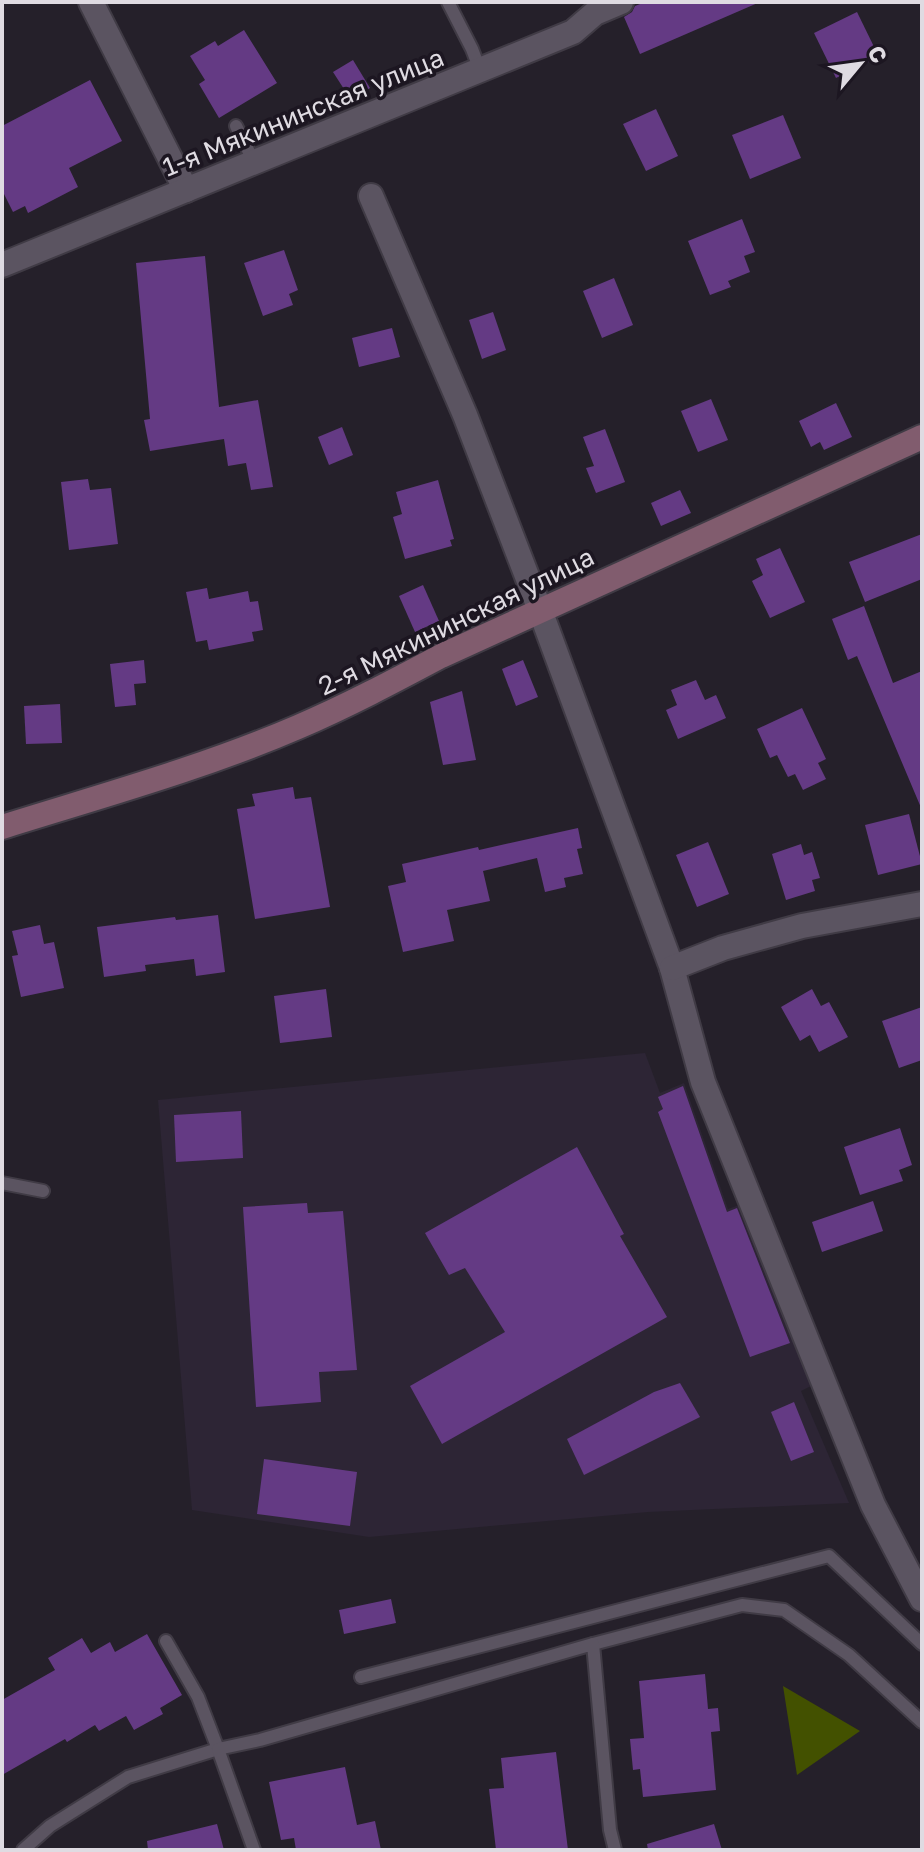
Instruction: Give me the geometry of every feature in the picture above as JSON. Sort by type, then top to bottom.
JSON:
[{"type":"street","points":[[91,2],[186,190]]},
{"type":"street","name":"1-я Мякининская улица","points":[[2,265],[573,32],[593,8],[621,2]]},
{"type":"street","points":[[371,196],[465,415],[540,610],[672,968],[703,1082],[873,1505],[922,1599]]},
{"type":"street","name":"2-я Мякининская улица","points":[[2,827],[214,760],[296,728],[364,697],[441,656],[922,437]]},
{"type":"street","points":[[672,968],[723,948],[802,926],[922,904]]},
{"type":"lane","points":[[448,2],[480,70]]},
{"type":"lane","points":[[236,126],[254,162]]},
{"type":"lane","points":[[2,1183],[43,1191]]},
{"type":"lane","points":[[361,1677],[829,1556],[922,1644]]},
{"type":"lane","points":[[23,1850],[50,1826],[128,1777],[218,1749],[260,1740],[593,1644],[742,1605],[784,1610],[849,1655],[922,1722]]},
{"type":"lane","points":[[166,1641],[198,1697],[254,1850]]},
{"type":"lane","points":[[593,1644],[610,1830],[615,1850]]},
{"type":"shaded area","points":[[645,1053],[660,1093],[684,1083],[728,1209],[742,1204],[811,1386],[801,1391],[849,1503],[648,1512],[369,1537],[192,1510],[158,1100]]},
{"type":"green space","points":[[783,1686],[860,1731],[797,1775]]},
{"type":"building","points":[[645,2],[760,2],[640,54],[624,17],[635,6]]},
{"type":"building","points":[[857,12],[879,57],[836,78],[814,33]]},
{"type":"building","points":[[244,30],[277,83],[219,118],[199,84],[205,80],[190,56],[215,41],[218,46]]},
{"type":"building","points":[[353,60],[370,88],[351,100],[333,72]]},
{"type":"building","points":[[90,80],[122,141],[69,168],[78,187],[28,213],[25,206],[13,212],[2,190],[2,126]]},
{"type":"building","points":[[656,109],[678,156],[646,171],[623,124]]},
{"type":"building","points":[[783,115],[801,158],[750,179],[732,135]]},
{"type":"building","points":[[742,219],[755,252],[744,256],[750,272],[728,281],[731,287],[710,295],[688,241]]},
{"type":"building","points":[[284,250],[298,290],[289,294],[293,305],[263,316],[244,263]]},
{"type":"building","points":[[205,256],[219,407],[258,400],[273,487],[251,490],[246,463],[228,466],[224,439],[150,451],[144,420],[150,419],[136,263]]},
{"type":"building","points":[[614,278],[633,325],[602,338],[583,291]]},
{"type":"building","points":[[493,312],[506,350],[482,359],[469,320]]},
{"type":"building","points":[[392,328],[400,357],[359,367],[352,338]]},
{"type":"building","points":[[711,399],[728,440],[698,452],[681,411]]},
{"type":"building","points":[[836,403],[852,437],[824,450],[820,442],[811,447],[799,421]]},
{"type":"building","points":[[342,427],[353,455],[329,465],[318,437]]},
{"type":"building","points":[[605,429],[625,482],[596,493],[586,468],[594,466],[583,437]]},
{"type":"building","points":[[88,479],[90,490],[111,488],[118,544],[69,550],[61,482]]},
{"type":"building","points":[[438,480],[454,539],[450,540],[452,546],[405,559],[393,517],[402,514],[396,492]]},
{"type":"building","points":[[680,490],[691,513],[661,526],[651,503]]},
{"type":"building","points":[[922,534],[922,579],[865,602],[849,562]]},
{"type":"building","points":[[780,548],[805,602],[770,618],[752,581],[763,575],[756,559]]},
{"type":"building","points":[[423,585],[439,621],[415,632],[399,596]]},
{"type":"building","points":[[207,588],[209,599],[248,591],[250,602],[258,601],[263,630],[252,632],[254,641],[209,650],[207,640],[196,642],[186,592]]},
{"type":"building","points":[[864,606],[893,683],[922,671],[922,810],[857,656],[848,660],[832,619]]},
{"type":"building","points":[[144,660],[146,683],[134,684],[136,705],[115,707],[110,664]]},
{"type":"building","points":[[523,660],[538,697],[516,706],[502,669]]},
{"type":"building","points":[[696,680],[705,700],[716,695],[726,718],[678,739],[666,710],[677,705],[671,690]]},
{"type":"building","points":[[462,691],[476,760],[443,765],[430,702]]},
{"type":"building","points":[[60,704],[62,743],[26,744],[24,706]]},
{"type":"building","points":[[802,708],[826,759],[818,763],[826,779],[803,790],[795,774],[788,777],[777,755],[770,758],[757,729]]},
{"type":"building","points":[[293,787],[295,799],[311,797],[330,907],[255,919],[237,809],[255,806],[252,794]]},
{"type":"building","points":[[909,814],[922,864],[878,875],[865,825]]},
{"type":"building","points":[[578,828],[582,848],[577,849],[583,874],[564,878],[566,887],[545,892],[537,858],[483,871],[490,901],[447,910],[454,941],[403,952],[388,886],[406,882],[402,864]]},
{"type":"building","points":[[708,842],[729,894],[697,907],[676,855]]},
{"type":"building","points":[[801,844],[804,855],[812,852],[820,878],[812,880],[815,891],[786,900],[772,854]]},
{"type":"building","points":[[218,915],[225,972],[196,976],[194,959],[145,965],[146,971],[104,977],[97,927]]},
{"type":"building","points":[[40,925],[44,944],[54,942],[64,988],[21,997],[12,956],[18,955],[12,931]]},
{"type":"building","points":[[326,989],[332,1037],[280,1043],[274,996]]},
{"type":"building","points":[[812,989],[821,1006],[829,1002],[848,1037],[819,1052],[810,1035],[800,1041],[781,1007]]},
{"type":"building","points":[[922,1007],[922,1060],[899,1068],[882,1021]]},
{"type":"building","points":[[683,1086],[727,1212],[737,1208],[790,1343],[750,1357],[658,1112],[663,1109],[658,1097]]},
{"type":"building","points":[[241,1111],[243,1158],[176,1162],[174,1115]]},
{"type":"building","points":[[900,1128],[912,1165],[899,1170],[903,1181],[860,1195],[844,1147]]},
{"type":"building","points":[[577,1147],[624,1234],[620,1236],[667,1317],[442,1444],[410,1386],[505,1332],[465,1268],[449,1275],[425,1233]]},
{"type":"building","points":[[873,1201],[883,1231],[822,1252],[812,1222]]},
{"type":"building","points":[[307,1203],[308,1213],[343,1211],[357,1370],[319,1372],[321,1402],[256,1407],[243,1207]]},
{"type":"building","points":[[680,1383],[700,1417],[584,1475],[567,1439],[654,1392]]},
{"type":"building","points":[[794,1402],[814,1452],[791,1461],[771,1412]]},
{"type":"building","points":[[264,1459],[357,1472],[350,1526],[257,1514]]},
{"type":"building","points":[[391,1599],[396,1623],[344,1634],[339,1610]]},
{"type":"building","points":[[147,1634],[182,1695],[160,1708],[163,1714],[134,1730],[126,1716],[99,1731],[95,1725],[2,1775],[2,1700],[55,1670],[48,1658],[82,1638],[91,1653],[110,1642],[115,1652]]},
{"type":"building","points":[[705,1674],[708,1709],[718,1708],[720,1731],[711,1732],[716,1790],[643,1797],[640,1769],[633,1770],[630,1739],[644,1738],[639,1681]]},
{"type":"building","points":[[556,1752],[568,1850],[496,1850],[489,1789],[504,1788],[501,1758]]},
{"type":"building","points":[[345,1767],[357,1825],[375,1821],[381,1850],[296,1850],[294,1838],[281,1840],[269,1782]]},
{"type":"building","points":[[217,1824],[224,1850],[148,1850],[147,1841]]},
{"type":"building","points":[[714,1824],[722,1850],[648,1850],[647,1844]]}]
